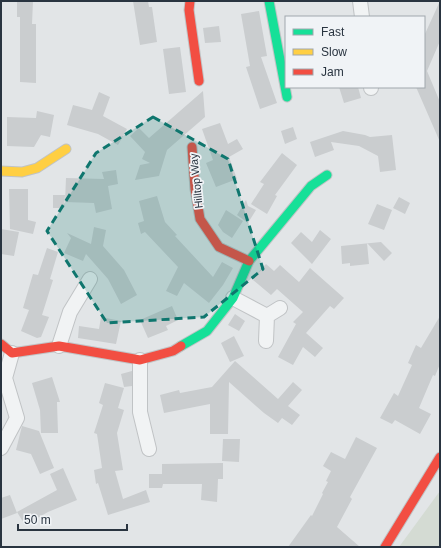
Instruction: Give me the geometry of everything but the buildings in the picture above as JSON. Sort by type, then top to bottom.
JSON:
[{"type":"street","points":[[190,1],[189,10],[199,81]]},
{"type":"street","points":[[269,1],[285,86]]},
{"type":"street","points":[[360,1],[362,16]]},
{"type":"street","points":[[285,88],[287,97]]},
{"type":"street","name":"Hilltop Way","points":[[192,147],[195,189],[200,219],[219,247],[250,261]]},
{"type":"street","points":[[1,171],[22,172],[37,168],[66,149]]},
{"type":"street","points":[[1,344],[12,353],[59,346],[140,360],[173,351],[207,331],[233,298],[250,261],[311,186],[327,176]]},
{"type":"street","points":[[59,346],[70,312],[90,279]]},
{"type":"street","points":[[233,298],[267,316]]},
{"type":"street","points":[[267,316],[280,308]]},
{"type":"street","points":[[266,341],[267,316]]},
{"type":"street","points":[[1,448],[17,418],[5,378],[12,353]]},
{"type":"street","points":[[140,360],[140,412],[149,450]]},
{"type":"street","points":[[385,547],[440,457]]},
{"type":"highlighted area","points":[[153,117],[228,159],[263,269],[204,317],[107,323],[47,231],[96,153]]},
{"type":"shaded area","points":[[440,491],[440,547],[399,547]]},
{"type":"traffic: fast","points":[[269,1],[285,86]]},
{"type":"traffic: fast","points":[[285,88],[287,97]]},
{"type":"traffic: fast","points":[[181,346],[207,331],[233,298],[249,261],[311,186],[327,175]]},
{"type":"traffic: slow","points":[[1,171],[22,172],[37,168],[66,149]]},
{"type":"traffic: jam","points":[[190,1],[189,10],[199,81]]},
{"type":"traffic: jam","points":[[192,147],[195,189],[200,219],[219,247],[249,261]]},
{"type":"traffic: jam","points":[[1,344],[12,353],[59,346],[140,360],[173,351],[181,346]]},
{"type":"traffic: jam","points":[[385,547],[440,457]]}]
